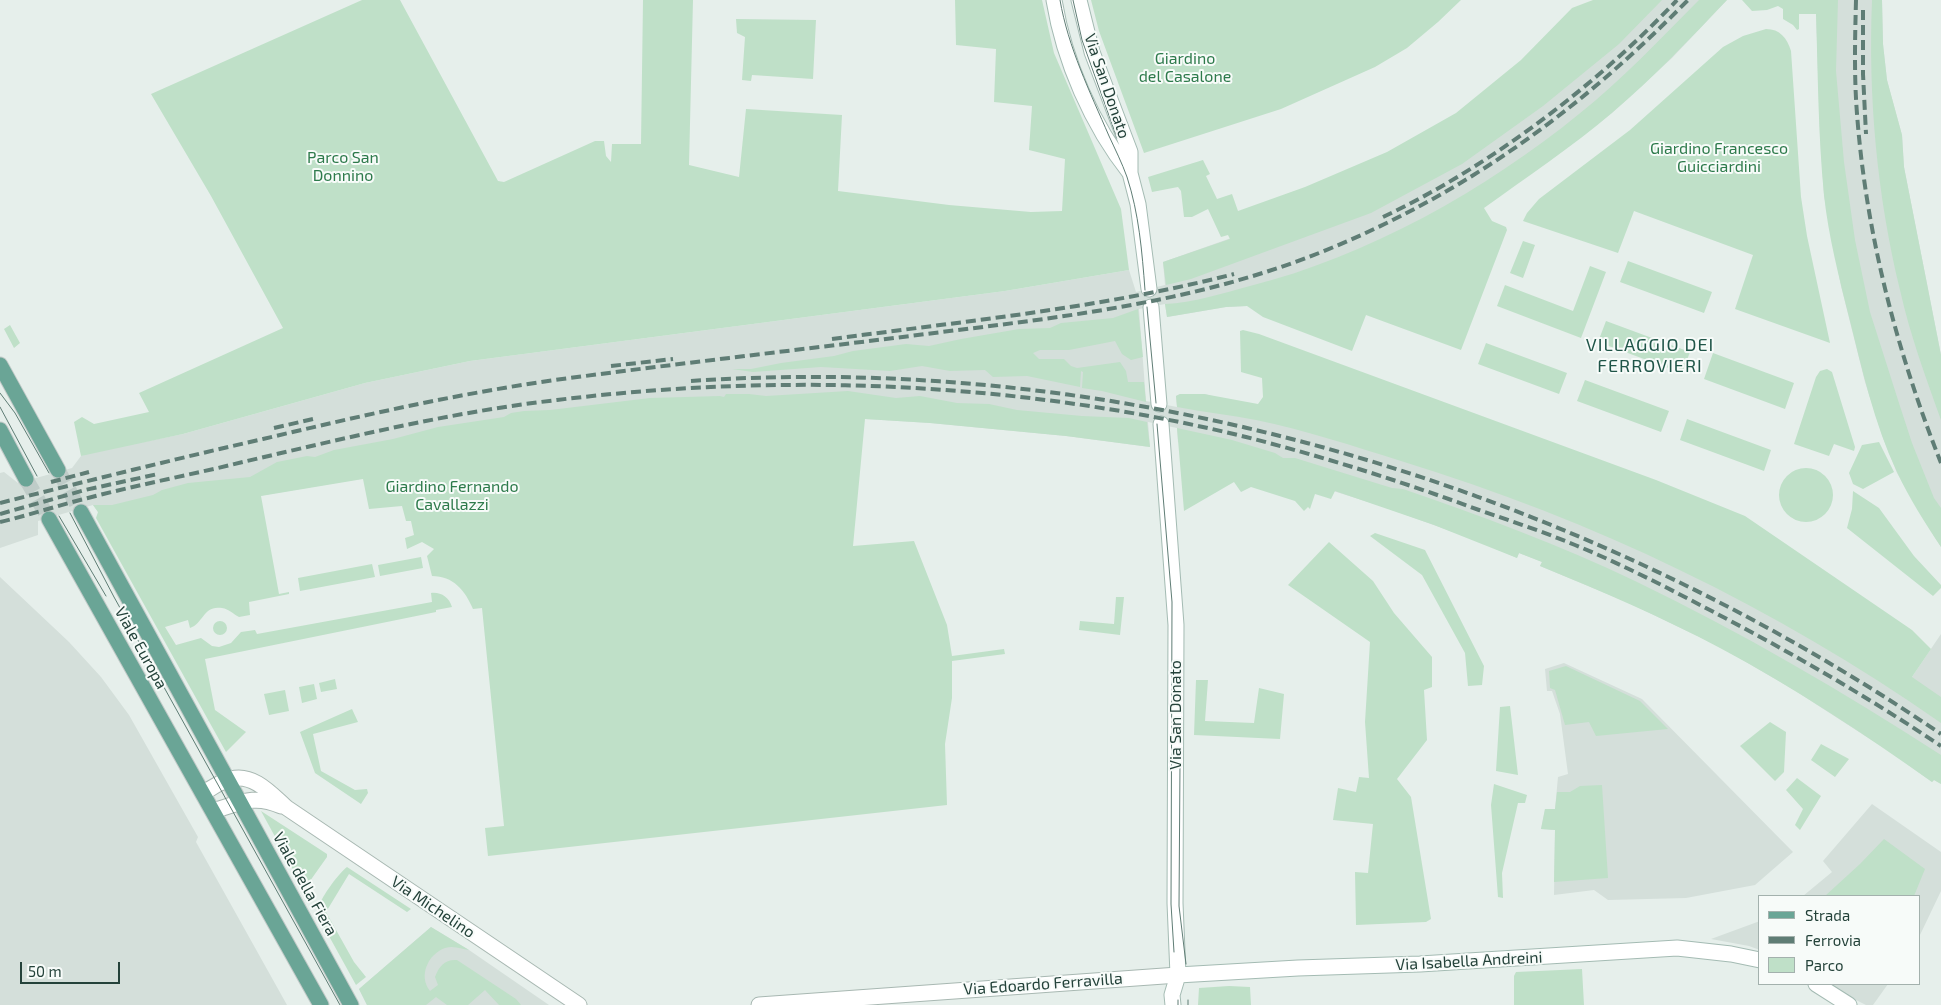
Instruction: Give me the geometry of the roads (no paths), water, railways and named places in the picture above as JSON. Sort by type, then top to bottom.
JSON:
[{"type":"main road","name":"Via San Donato","points":[[1054,0],[1072,66],[1091,115],[1116,156],[1130,173]]},
{"type":"main road","name":"Via San Donato","points":[[1079,0],[1092,52],[1130,152],[1130,173],[1138,204],[1149,289]]},
{"type":"main road","points":[[1151,307],[1159,404]]},
{"type":"main road","points":[[0,365],[58,470]]},
{"type":"main road","name":"Via San Donato","points":[[1160,424],[1176,625],[1175,903],[1178,975],[1172,995],[1172,1005]]},
{"type":"main road","points":[[0,430],[26,479]]},
{"type":"main road","name":"Viale Europa","points":[[81,512],[228,780]]},
{"type":"main road","name":"Viale Europa","points":[[49,519],[203,793]]},
{"type":"main road","name":"Via Michelino","points":[[228,780],[240,779],[258,784],[287,808],[579,1005]]},
{"type":"main road","points":[[228,780],[203,793],[320,1005]]},
{"type":"main road","name":"Viale della Fiera","points":[[228,780],[351,1005]]},
{"type":"main road","name":"Via Michelino","points":[[213,811],[256,799],[265,799],[287,808]]},
{"type":"main road","name":"Via Isabella Andreini","points":[[1178,975],[1298,968],[1420,964],[1677,948],[1732,954],[1758,960]]},
{"type":"main road","name":"Via Edoardo Ferravilla","points":[[759,1005],[1178,975]]},
{"type":"main road","points":[[1818,985],[1849,1005]]},
{"type":"tunnel","points":[[58,470],[81,512]]},
{"type":"tunnel","points":[[26,479],[49,519]]},
{"type":"tram line","points":[[1060,0],[1074,52],[1127,177],[1139,233],[1145,290]]},
{"type":"tram line","points":[[1073,0],[1082,40],[1117,138]]},
{"type":"tram line","points":[[1147,307],[1156,403]]},
{"type":"tram line","points":[[0,393],[15,413],[49,473]]},
{"type":"tram line","points":[[0,407],[37,476]]},
{"type":"tram line","points":[[1157,424],[1172,602],[1171,904],[1174,952]]},
{"type":"tram line","points":[[70,513],[114,597],[340,1005]]},
{"type":"tram line","points":[[59,516],[106,596]]},
{"type":"tram line","points":[[1180,763],[1179,906],[1186,964]]},
{"type":"tram line","points":[[1178,1000],[1178,1005]]},
{"type":"tram line","points":[[1188,1000],[1188,1005]]},
{"type":"railway","points":[[1383,217],[1423,197],[1462,174],[1540,122],[1612,63],[1677,0]]},
{"type":"railway","points":[[0,503],[336,422],[481,392],[605,373],[1096,311],[1186,294],[1275,269],[1319,253],[1372,230],[1422,205],[1471,177],[1562,114],[1605,78],[1688,0]]},
{"type":"railway","points":[[1856,0],[1856,100],[1861,159],[1876,248],[1897,335],[1941,463]]},
{"type":"railway","points":[[1863,10],[1863,74],[1866,134]]},
{"type":"railway","points":[[832,339],[1084,305],[1184,286],[1234,274]]},
{"type":"railway","points":[[611,366],[673,359]]},
{"type":"railway","points":[[691,381],[856,377],[1021,389],[1185,414],[1345,454],[1502,506],[1655,570],[1801,647],[1941,734]]},
{"type":"railway","points":[[0,522],[108,493],[363,434],[440,418],[518,405],[643,391],[730,386],[817,385],[903,387],[990,394],[1076,404],[1161,418],[1246,437],[1364,471],[1539,531],[1624,567],[1734,623],[1854,691],[1941,746]]},
{"type":"railway","points":[[274,428],[313,419]]},
{"type":"railway","points":[[51,482],[89,472]]},
{"type":"railway","points":[[0,514],[85,490],[158,474]]},
{"type":"district","name":"VILLAGGIO DEI FERROVIERI","points":[[1650,355]]},
{"type":"park label","name":"Giardino del Casalone","points":[[1185,68]]},
{"type":"park label","name":"Giardino Francesco Guicciardini","points":[[1719,158]]},
{"type":"park label","name":"Parco San Donnino","points":[[343,167]]},
{"type":"park label","name":"Giardino Fernando Cavallazzi","points":[[452,496]]}]
